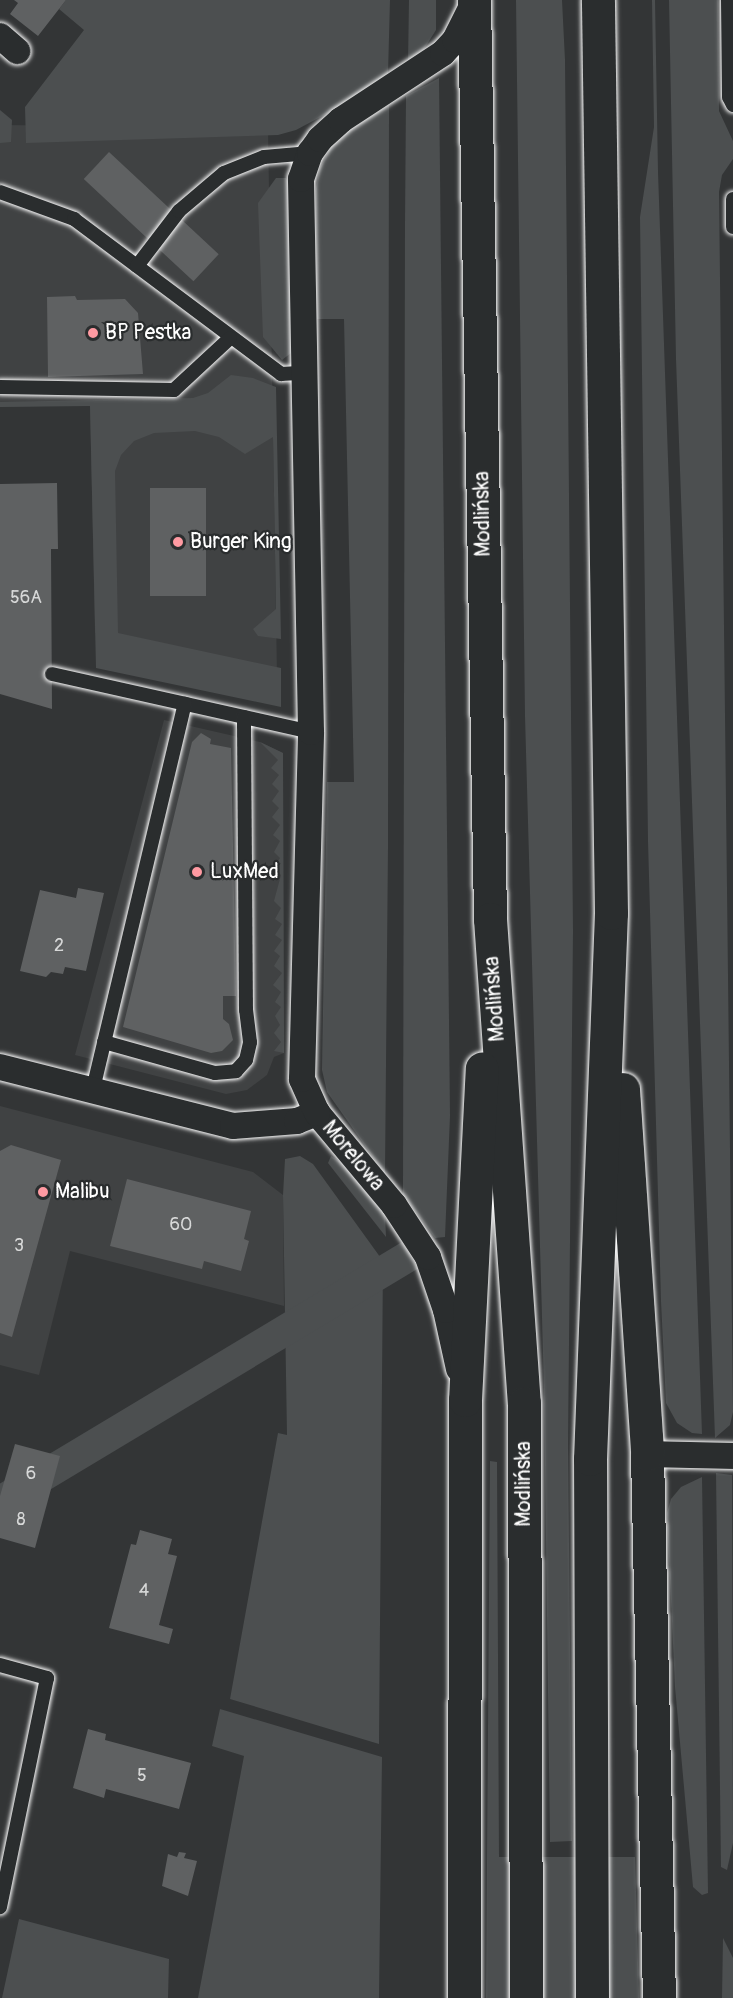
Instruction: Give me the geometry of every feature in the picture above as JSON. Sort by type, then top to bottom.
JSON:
[{"type":"main road","name":"Modlińska","points":[[474,0],[490,919],[524,1403],[526,1998]]},
{"type":"main road","points":[[598,0],[611,914],[647,1454],[659,1998]]},
{"type":"main road","points":[[592,1998],[590,1459],[611,914]]},
{"type":"main road","points":[[464,1998],[465,1400],[490,919]]},
{"type":"street","points":[[316,1113],[302,1079],[311,732],[301,179],[310,153],[341,120],[443,54],[455,40],[474,0]]},
{"type":"street","name":"Morelowa","points":[[0,1067],[233,1126],[297,1121],[316,1113],[394,1205],[428,1257],[446,1310],[465,1400]]},
{"type":"street","points":[[647,1454],[733,1456]]},
{"type":"lane","points":[[728,0],[729,97],[733,105]]},
{"type":"lane","points":[[137,266],[179,211],[224,173],[264,157],[310,153]]},
{"type":"lane","points":[[0,192],[74,219],[281,374],[303,373]]},
{"type":"lane","points":[[733,200],[733,227]]},
{"type":"lane","points":[[0,387],[174,390],[230,338]]},
{"type":"lane","points":[[52,674],[311,732]]},
{"type":"lane","points":[[93,1089],[185,704]]},
{"type":"lane","points":[[104,1042],[215,1073],[236,1071],[246,1060],[250,1042],[246,1010],[244,717]]},
{"type":"lane","points":[[0,1665],[47,1678],[0,1907]]},
{"type":"shaded area","points":[[66,0],[390,0],[388,74],[326,114],[296,130],[278,135],[26,143],[25,107],[84,30],[59,9]]},
{"type":"shaded area","points":[[409,0],[436,0],[436,30],[424,49],[408,63]]},
{"type":"shaded area","points":[[516,0],[562,0],[565,60],[573,931],[568,1447],[572,1841],[550,1842],[544,1388],[525,716]]},
{"type":"shaded area","points":[[652,0],[655,0],[658,172],[702,1434],[692,1433],[677,1423],[666,1403],[661,1301],[648,841],[640,217],[654,127]]},
{"type":"shaded area","points":[[669,0],[718,0],[719,111],[733,141],[733,159],[722,175],[719,192],[733,1412],[730,1425],[715,1438],[676,359]]},
{"type":"shaded area","points":[[439,78],[450,1116],[445,1237],[435,1238],[403,1194],[405,225],[406,96]]},
{"type":"shaded area","points":[[389,105],[385,1174],[327,1092],[322,1070],[327,782],[354,782],[344,319],[317,319],[316,188],[320,168],[331,147],[343,134]]},
{"type":"shaded area","points":[[0,110],[12,120],[11,142],[0,143]]},
{"type":"shaded area","points":[[0,125],[268,128],[277,675],[95,633],[90,405],[0,407]]},
{"type":"shaded area","points":[[276,178],[286,178],[289,184],[291,353],[282,360],[263,337],[258,203]]},
{"type":"shaded area","points":[[231,375],[253,378],[276,387],[281,639],[258,636],[253,629],[276,609],[273,437],[245,454],[219,437],[195,431],[154,433],[134,441],[121,455],[115,471],[118,633],[281,668],[281,707],[96,668],[90,406],[0,407],[0,402],[193,398],[208,393]]},
{"type":"shaded area","points":[[164,720],[260,742],[283,753],[284,1053],[274,1057],[267,1075],[247,1090],[226,1094],[75,1055]]},
{"type":"shaded area","points":[[260,742],[283,753],[284,1053],[274,1051],[281,1042],[274,1033],[280,1025],[275,1016],[281,1007],[275,1002],[281,992],[273,985],[282,973],[274,966],[280,956],[274,951],[282,940],[275,935],[282,924],[275,919],[281,908],[274,901],[281,875],[274,868],[280,858],[274,852],[280,841],[273,835],[280,825],[272,817],[279,808],[272,801],[279,791],[272,784],[279,775],[271,768],[278,760]]},
{"type":"shaded area","points":[[0,1106],[253,1172],[283,1195],[284,1306],[70,1251],[39,1375],[0,1365]]},
{"type":"shaded area","points":[[300,1156],[313,1164],[383,1261],[379,1744],[230,1699],[278,1433],[287,1435],[283,1195],[285,1159]]},
{"type":"shaded area","points":[[331,1156],[350,1168],[385,1214],[386,1237],[328,1163]]},
{"type":"shaded area","points":[[402,1242],[418,1269],[0,1520],[0,1484]]},
{"type":"shaded area","points":[[490,1461],[497,1462],[499,1857],[635,1857],[639,1998],[486,1998]]},
{"type":"shaded area","points":[[716,1473],[732,1475],[733,1843],[727,1870],[721,1867]]},
{"type":"shaded area","points":[[702,1477],[708,1893],[702,1895],[693,1887],[675,1687],[667,1513],[671,1499],[681,1487]]},
{"type":"shaded area","points":[[220,1709],[382,1757],[379,1998],[198,1998],[244,1756],[212,1746]]},
{"type":"shaded area","points":[[19,1919],[169,1959],[168,1998],[2,1998]]},
{"type":"shaded area","points":[[723,1938],[733,1958],[733,1998],[722,1998]]},
{"type":"building","points":[[14,0],[66,0],[38,36],[10,14],[18,3]]},
{"type":"building","points":[[109,152],[219,254],[193,281],[84,179]]},
{"type":"building","name":"BP Pestka","points":[[75,296],[77,300],[125,299],[138,313],[143,374],[48,377],[47,297]]},
{"type":"building","points":[[57,483],[58,549],[51,549],[52,709],[0,694],[0,484]]},
{"type":"building","name":"Burger King","points":[[150,488],[206,488],[206,596],[150,596]]},
{"type":"building","name":"LuxMed","points":[[201,733],[211,739],[210,744],[231,748],[236,996],[223,996],[223,1019],[229,1024],[233,1040],[222,1051],[211,1053],[123,1027],[192,742]]},
{"type":"building","points":[[78,888],[104,893],[86,971],[65,967],[63,974],[51,972],[46,977],[20,971],[40,890],[76,898]]},
{"type":"building","points":[[11,1145],[61,1160],[12,1337],[0,1333],[0,1151]]},
{"type":"building","points":[[127,1179],[251,1211],[244,1239],[249,1241],[241,1271],[204,1261],[202,1269],[110,1246]]},
{"type":"building","points":[[15,1444],[60,1456],[35,1548],[0,1538],[0,1496]]},
{"type":"building","points":[[140,1530],[172,1539],[168,1554],[177,1556],[159,1625],[173,1629],[169,1644],[109,1628],[131,1544],[136,1545]]},
{"type":"building","points":[[88,1729],[106,1734],[105,1740],[191,1763],[179,1809],[106,1789],[104,1798],[73,1788]]},
{"type":"building","points":[[179,1852],[186,1853],[184,1858],[197,1861],[188,1896],[162,1886],[168,1854],[177,1857]]},
{"type":"place","name":"BP Pestka","points":[[93,333]]},
{"type":"place","name":"Burger King","points":[[178,542]]},
{"type":"place","name":"LuxMed","points":[[197,872]]},
{"type":"place","name":"Malibu","points":[[43,1192]]}]
